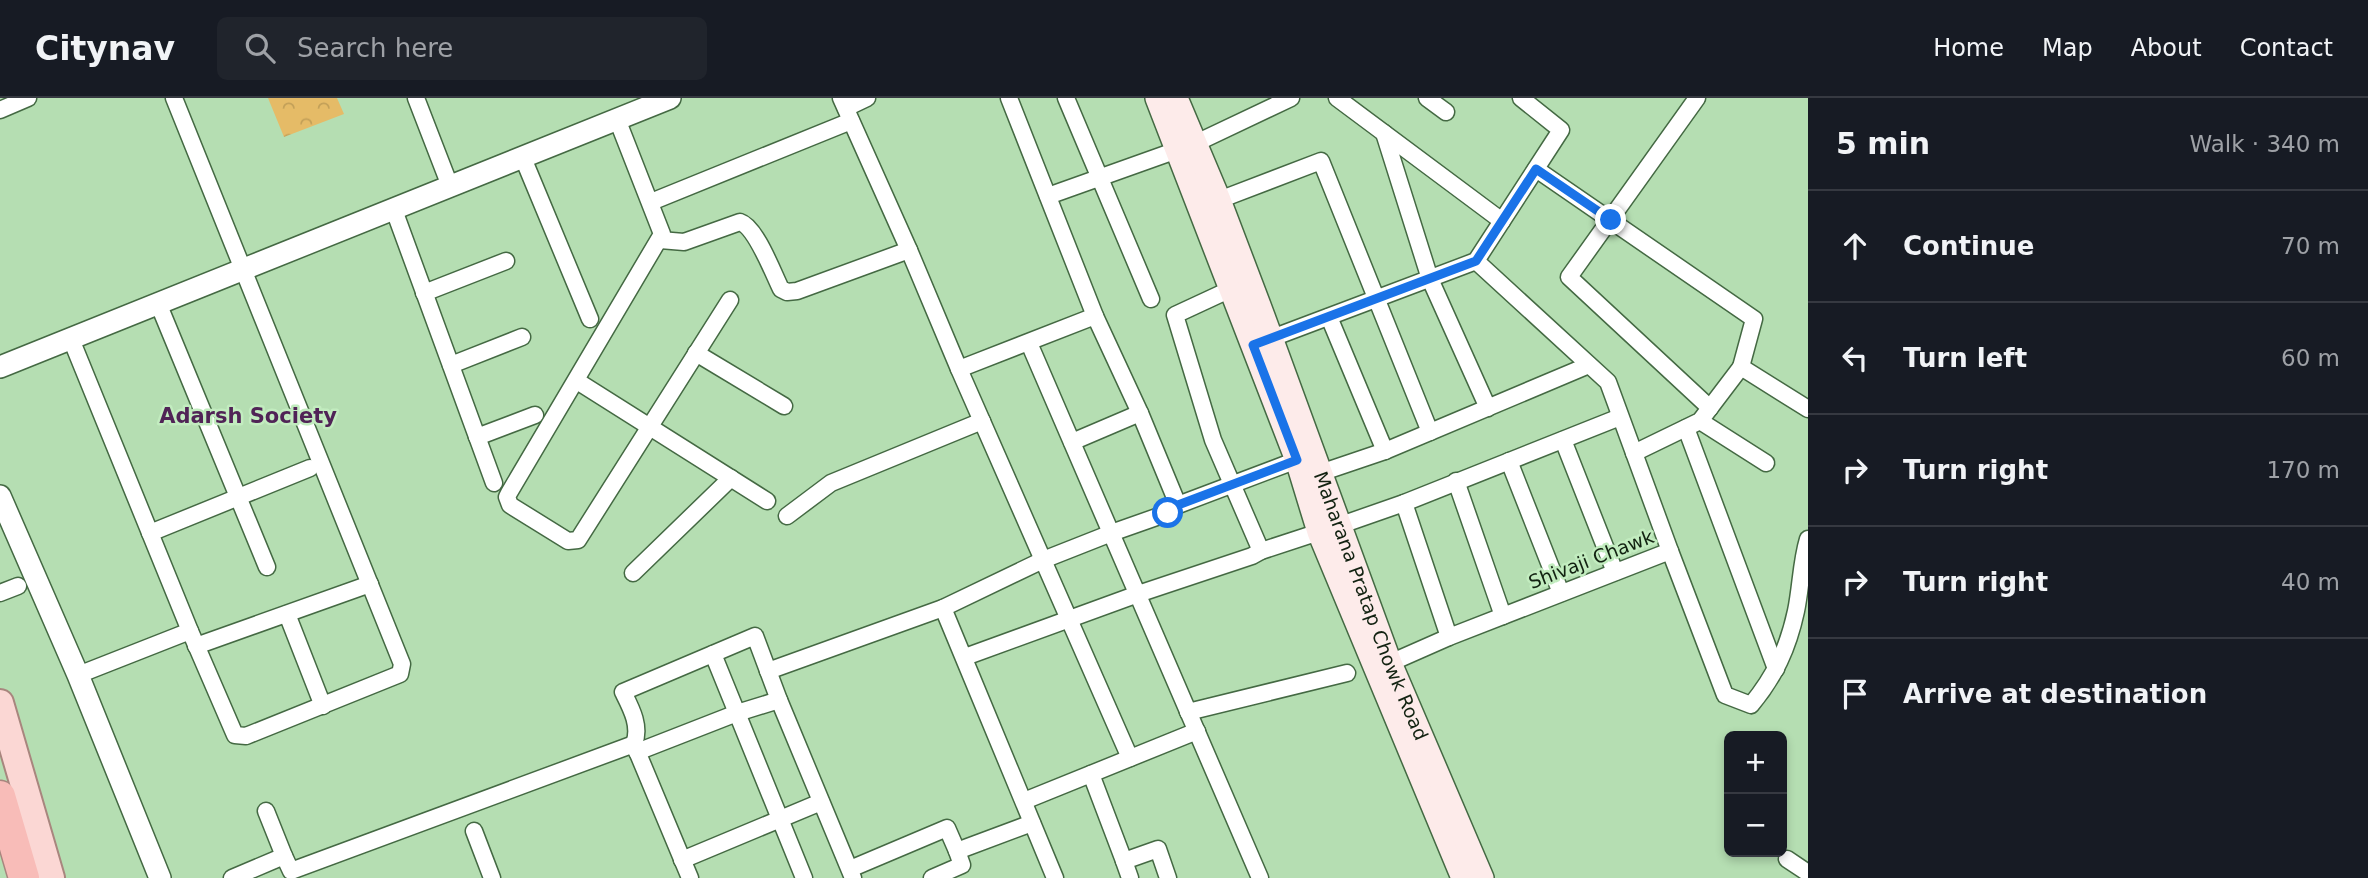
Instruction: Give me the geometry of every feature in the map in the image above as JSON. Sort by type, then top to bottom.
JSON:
[{"type":"highway","points":[[0,796],[24,878]]},
{"type":"main road","name":"Maharana Pratap Chowk Road","points":[[1157,98],[1219,200],[1297,460],[1390,663],[1474,877]]},
{"type":"main road","name":"Maharana Pratap Chowk Road","points":[[1176,98],[1186,147],[1231,289],[1262,342],[1320,473],[1330,528],[1474,877]]},
{"type":"main road","points":[[0,703],[51,878]]},
{"type":"street","points":[[0,110],[28,98]]},
{"type":"street","points":[[71,339],[235,734],[246,736],[395,677],[402,670],[402,664],[174,98]]},
{"type":"street","points":[[416,98],[450,186]]},
{"type":"street","points":[[651,202],[867,98]]},
{"type":"street","points":[[1009,98],[1095,316],[1140,413],[1178,505]]},
{"type":"street","points":[[1066,98],[1151,299]]},
{"type":"street","points":[[1048,196],[1186,147],[1291,98]]},
{"type":"street","points":[[1337,98],[1502,221]]},
{"type":"street","points":[[1427,98],[1446,112]]},
{"type":"street","points":[[1262,342],[1476,261],[1561,130],[1521,98]]},
{"type":"street","points":[[1697,98],[1569,277],[1699,419],[1766,463]]},
{"type":"street","points":[[0,367],[664,99]]},
{"type":"street","points":[[846,109],[1130,758]]},
{"type":"street","points":[[617,119],[661,228],[660,240],[509,493],[508,502],[568,541],[578,540],[730,300]]},
{"type":"street","points":[[1384,132],[1430,279],[1488,408]]},
{"type":"street","points":[[523,158],[590,319]]},
{"type":"street","points":[[1219,200],[1321,161],[1430,432]]},
{"type":"street","points":[[1536,169],[1754,319],[1741,367],[1699,419],[1634,453]]},
{"type":"street","points":[[394,210],[494,483]]},
{"type":"street","points":[[660,240],[684,242],[740,222],[746,224],[754,234],[781,289],[787,292],[797,291],[909,250]]},
{"type":"street","points":[[424,293],[506,261]]},
{"type":"street","points":[[1476,261],[1608,382],[1670,551]]},
{"type":"street","points":[[1231,289],[1175,315],[1213,440],[1261,551]]},
{"type":"street","points":[[158,303],[267,567]]},
{"type":"street","points":[[959,369],[1095,316]]},
{"type":"street","points":[[1329,317],[1385,451]]},
{"type":"street","points":[[451,365],[522,337]]},
{"type":"street","points":[[1030,343],[1260,878]]},
{"type":"street","points":[[696,353],[784,406]]},
{"type":"street","points":[[1320,473],[1385,451],[1589,365]]},
{"type":"street","points":[[1741,367],[1808,409]]},
{"type":"street","points":[[577,381],[767,501]]},
{"type":"street","points":[[1072,442],[1140,413]]},
{"type":"street","points":[[477,437],[535,415]]},
{"type":"street","points":[[965,657],[1138,594],[1404,503],[1620,417]]},
{"type":"street","points":[[1699,419],[1776,669]]},
{"type":"street","points":[[787,516],[831,483],[982,421]]},
{"type":"street","points":[[1563,440],[1615,572]]},
{"type":"street","points":[[768,671],[943,608],[1043,561],[1168,513],[1178,505],[1297,460]]},
{"type":"street","points":[[1509,461],[1561,593]]},
{"type":"street","points":[[150,533],[310,468]]},
{"type":"street","points":[[633,573],[731,478]]},
{"type":"street","points":[[1455,481],[1503,616]]},
{"type":"street","points":[[0,496],[78,675],[160,878]]},
{"type":"street","points":[[1404,503],[1450,637]]},
{"type":"street","name":"Shivaji Chawk","points":[[1390,663],[1670,551],[1725,695],[1751,705],[1771,681],[1785,649],[1796,611],[1807,540]]},
{"type":"street","points":[[78,675],[193,638],[287,614],[370,584]]},
{"type":"street","points":[[0,593],[18,586]]},
{"type":"street","points":[[943,608],[1055,878]]},
{"type":"street","points":[[287,614],[323,706]]},
{"type":"street","points":[[690,878],[635,748],[638,734],[633,712],[623,692],[755,636],[852,876],[947,828],[962,865],[932,878]]},
{"type":"street","points":[[713,654],[804,878]]},
{"type":"street","points":[[1188,712],[1348,673]]},
{"type":"street","points":[[232,878],[290,868],[779,700]]},
{"type":"street","points":[[1024,801],[1197,731]]},
{"type":"street","points":[[1091,774],[1130,878]]},
{"type":"street","points":[[682,860],[821,802]]},
{"type":"street","points":[[266,811],[290,868]]},
{"type":"street","points":[[957,851],[1032,823]]},
{"type":"street","points":[[474,831],[492,878]]},
{"type":"street","points":[[1124,861],[1158,849],[1168,878]]},
{"type":"street","points":[[1787,859],[1808,873]]},
{"type":"green space","points":[[268,98],[337,98],[344,114],[284,137]]},
{"type":"district","name":"Adarsh Society","points":[[248,416]]},
{"type":"route","points":[[1168,513],[1178,505],[1297,460],[1253,345],[1476,261],[1536,169],[1611,220]]}]
